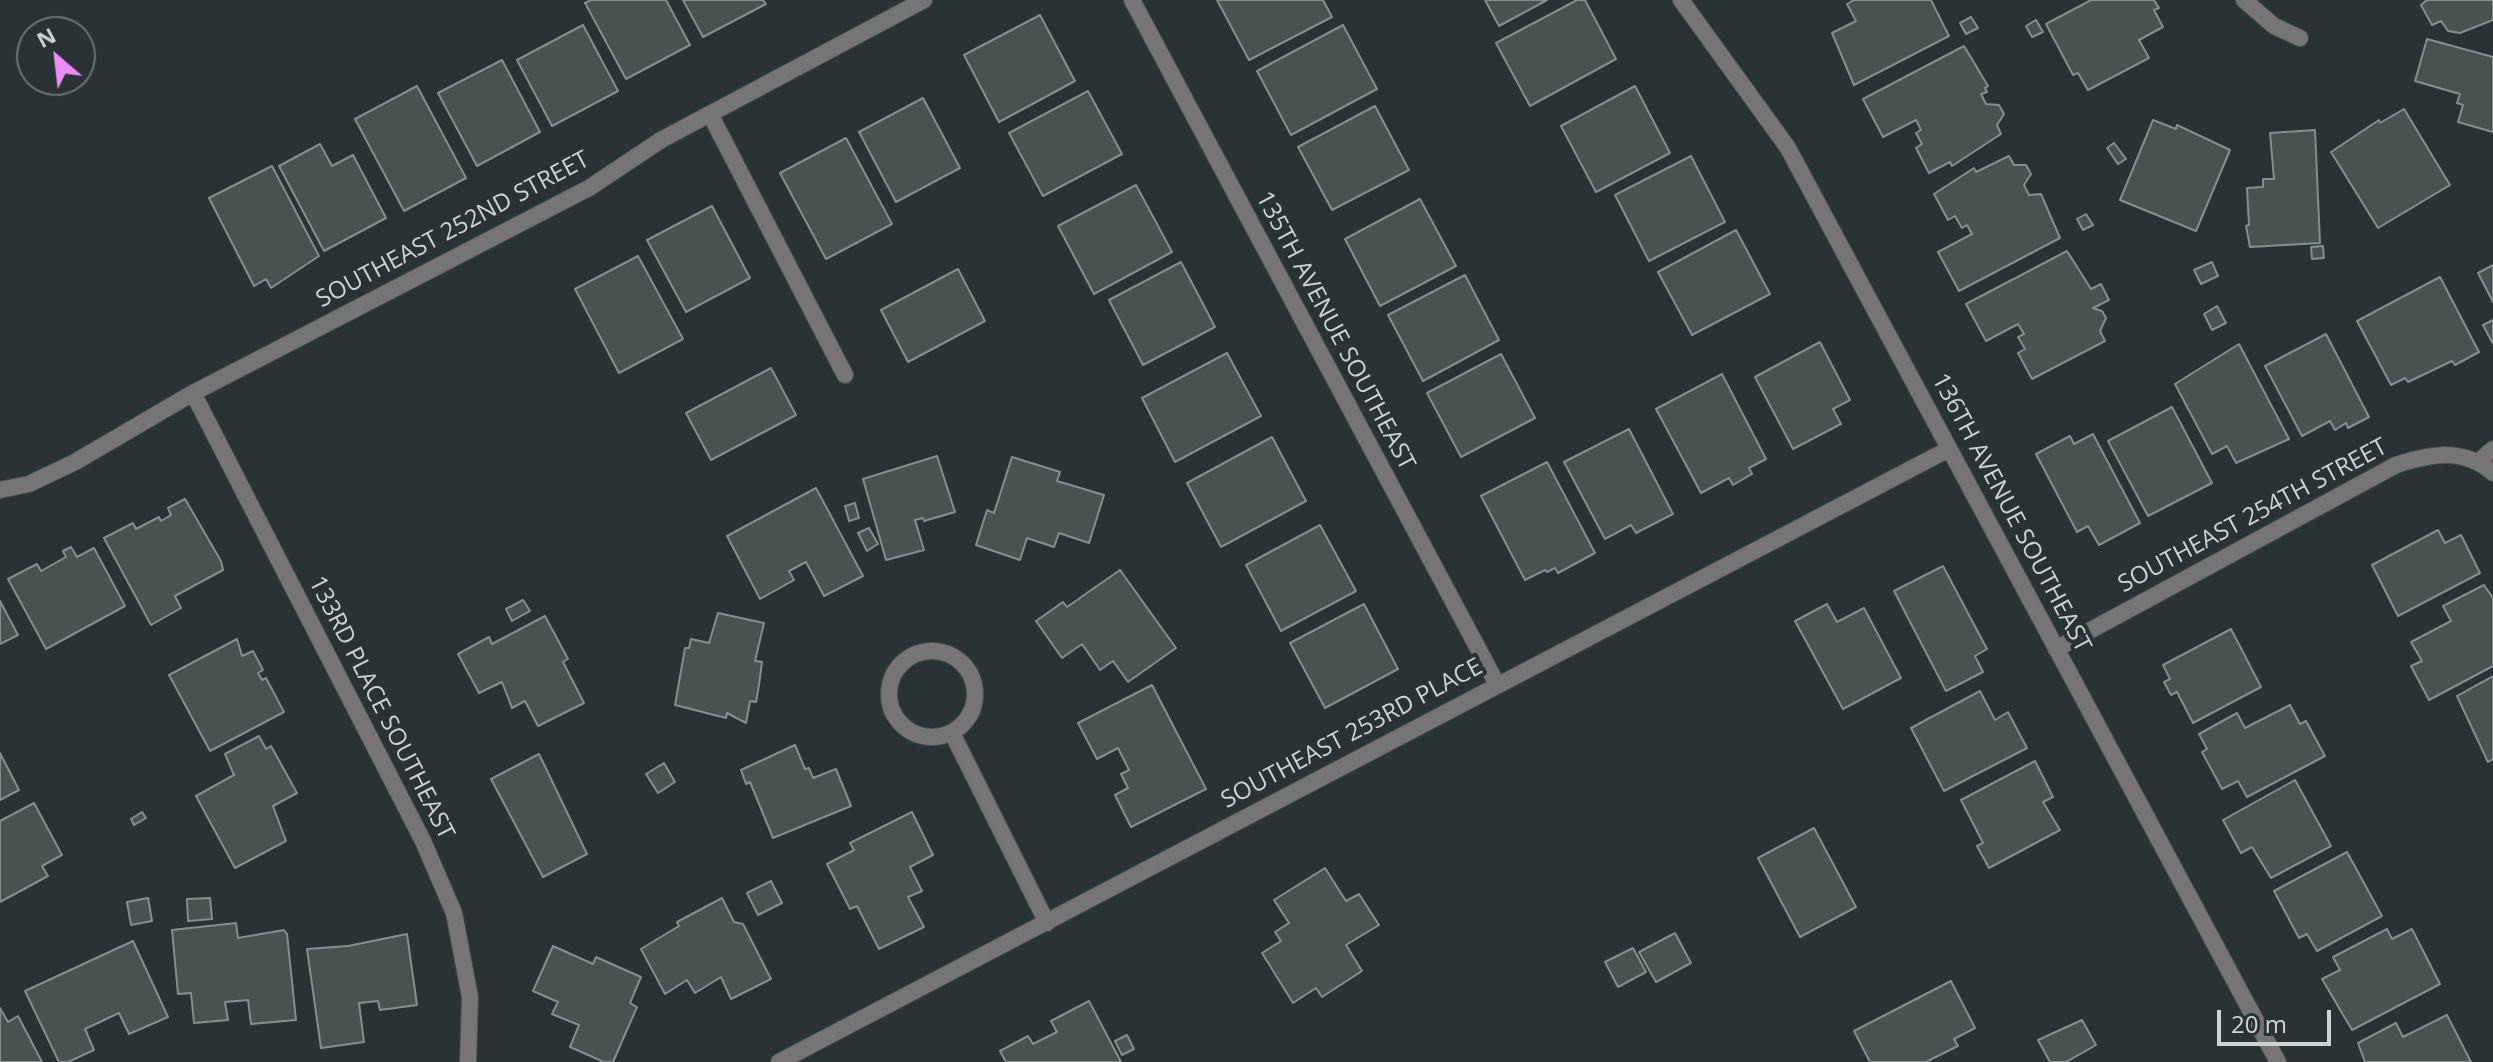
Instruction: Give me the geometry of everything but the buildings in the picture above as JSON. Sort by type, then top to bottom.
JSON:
[{"type":"street","name":"SOUTHEAST 252ND STREET","points":[[0,490],[29,484],[75,462],[193,393],[589,188],[661,140],[924,0]]},
{"type":"street","name":"135TH AVENUE SOUTHEAST","points":[[1132,0],[1497,684]]},
{"type":"street","points":[[2244,0],[2274,26],[2300,38]]},
{"type":"street","name":"136TH AVENUE SOUTHEAST","points":[[1686,2],[1788,148],[2278,1062]]},
{"type":"street","points":[[710,114],[845,375]]},
{"type":"street","name":"133RD PLACE SOUTHEAST","points":[[193,393],[423,841],[454,913],[470,997],[468,1062]]},
{"type":"street","name":"SOUTHEAST 253RD PLACE","points":[[779,1062],[1949,449]]},
{"type":"street","points":[[2493,449],[2479,461],[2493,473]]},
{"type":"street","name":"SOUTHEAST 254TH STREET","points":[[2056,649],[2396,465],[2433,453],[2479,461]]},
{"type":"street","points":[[941,653],[966,668],[975,696],[964,724],[952,733],[925,737],[902,725],[894,714],[889,688],[901,664],[912,656],[941,653]]},
{"type":"street","points":[[952,733],[1047,923]]}]
